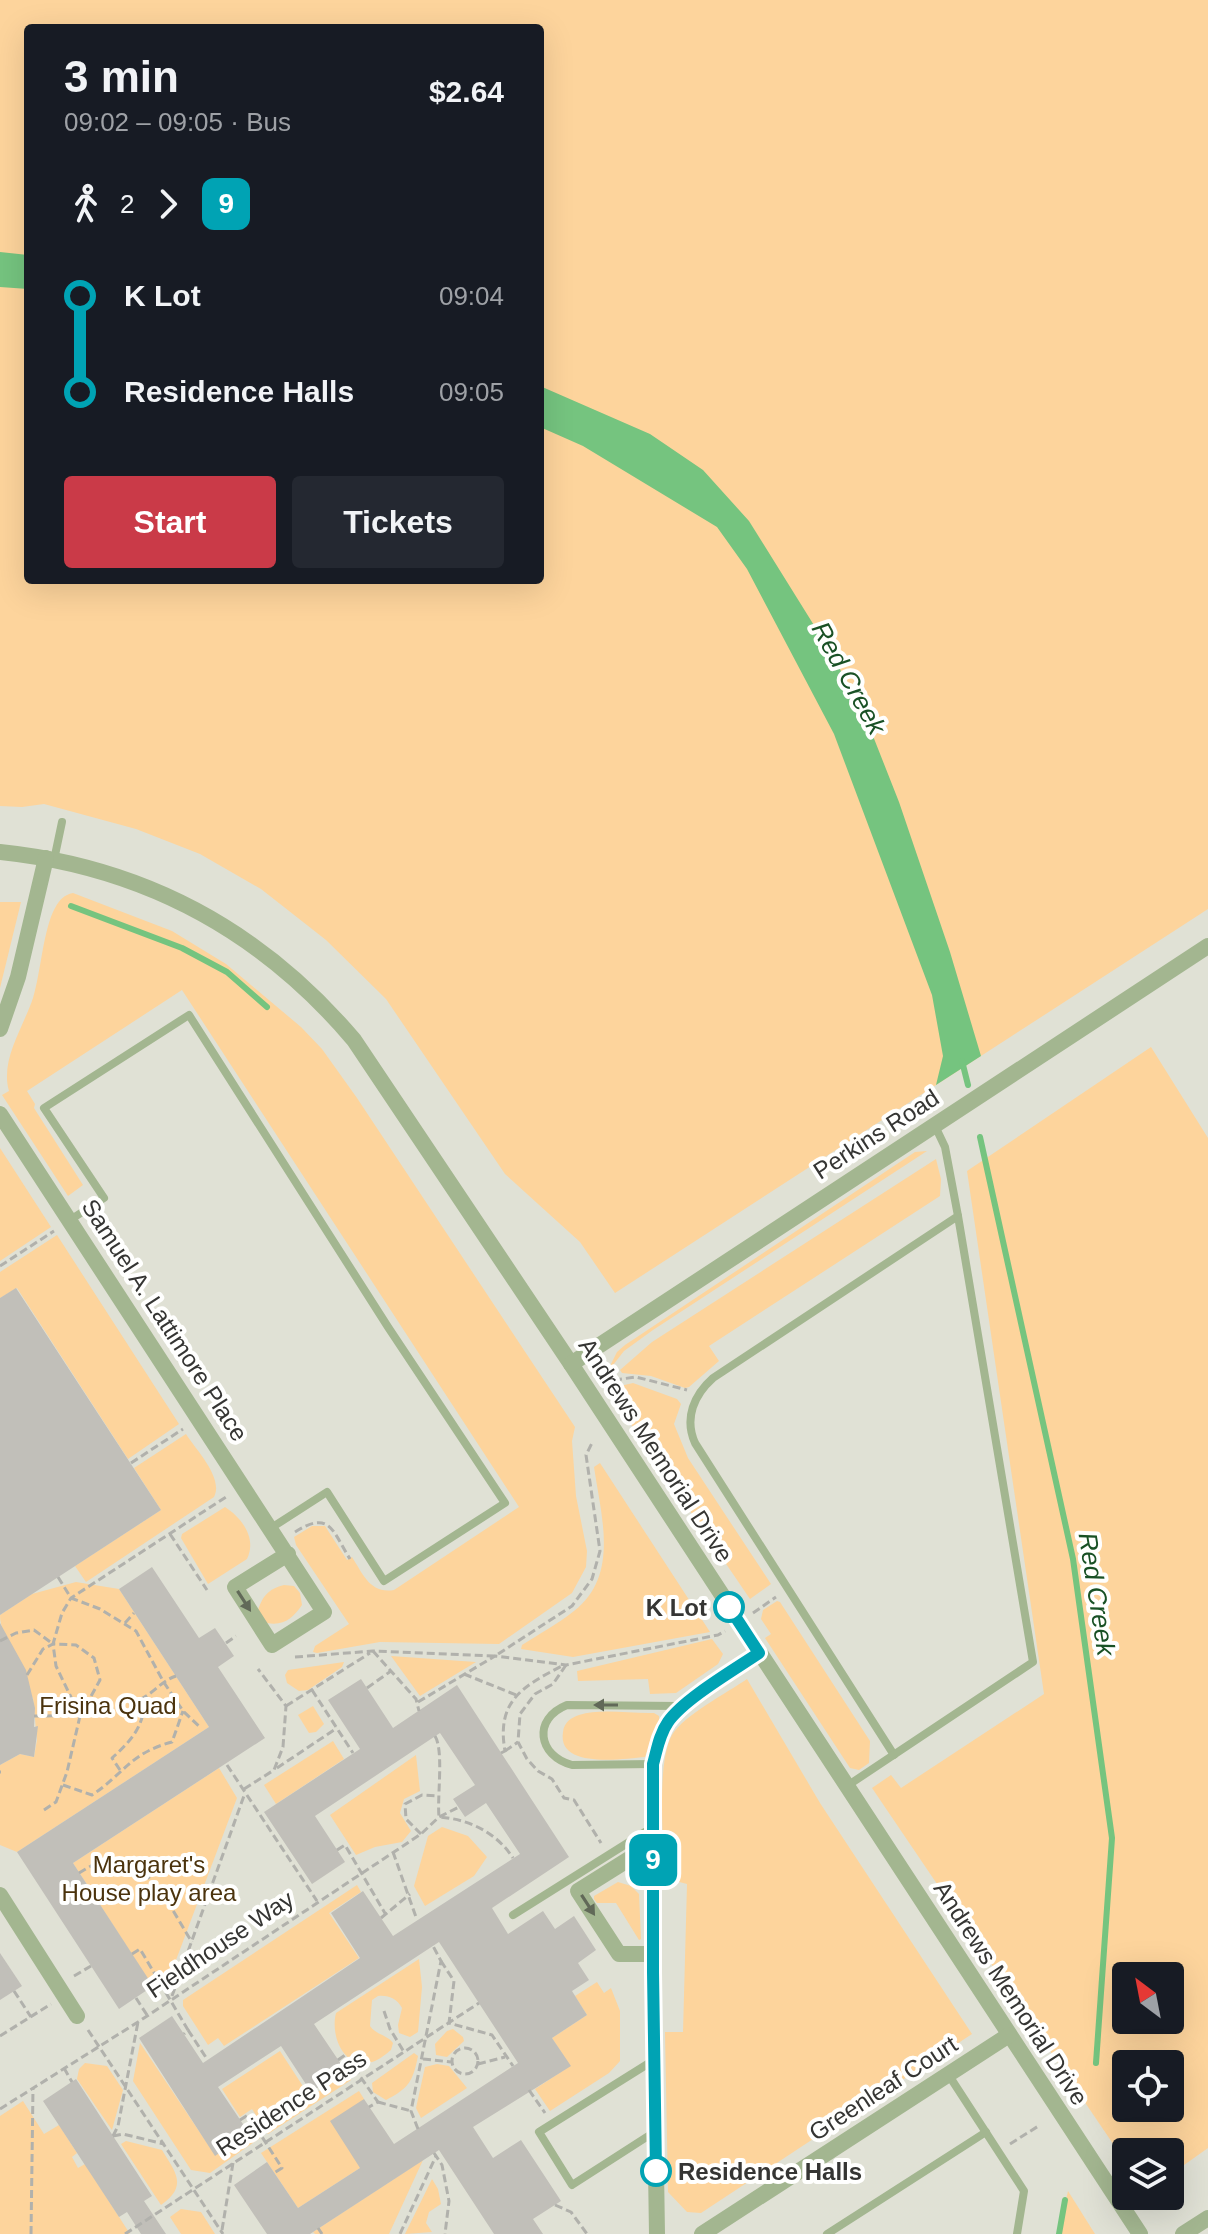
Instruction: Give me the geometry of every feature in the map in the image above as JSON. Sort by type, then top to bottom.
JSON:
[{"type":"street","name":"Andrews Memorial Drive","points":[[0,852],[50,859],[123,878],[186,904],[255,945],[314,995],[354,1040],[571,1364],[1140,2234]]},
{"type":"street","points":[[0,1029],[18,977],[50,859]]},
{"type":"street","name":"Perkins Road","points":[[571,1364],[1208,946]]},
{"type":"street","name":"Samuel A. Lattimore Place","points":[[0,1114],[63,1225],[271,1528],[288,1554],[324,1612],[272,1645],[235,1587],[288,1554]]},
{"type":"street","points":[[657,2234],[653,1764],[659,1738],[668,1721],[684,1706],[759,1653]]},
{"type":"street","points":[[653,1844],[578,1891],[619,1954],[653,1954]]},
{"type":"street","points":[[0,1895],[77,2016]]},
{"type":"street","name":"Greenleaf Court","points":[[702,2234],[1009,2035]]},
{"type":"street","points":[[1183,2234],[1208,2218]]},
{"type":"lane","points":[[50,859],[62,822]]},
{"type":"lane","points":[[63,1225],[104,1198],[44,1108],[189,1015],[388,1327],[505,1503],[384,1581],[327,1492],[271,1528]]},
{"type":"lane","points":[[847,1786],[1033,1662],[951,1170],[945,1147],[934,1125]]},
{"type":"lane","points":[[894,1755],[695,1443],[690,1425],[698,1394],[725,1370],[958,1216]]},
{"type":"lane","points":[[653,1764],[564,1763],[549,1751],[543,1726],[546,1719],[567,1705],[684,1706]]},
{"type":"lane","points":[[513,1915],[653,1826]]},
{"type":"lane","points":[[654,2060],[539,2132],[572,2185],[656,2131]]},
{"type":"lane","points":[[948,2074],[1024,2191],[1017,2234]]},
{"type":"lane","points":[[827,2234],[986,2132]]},
{"type":"path","points":[[0,1266],[63,1225]]},
{"type":"path","points":[[614,1380],[636,1377],[698,1394]]},
{"type":"path","points":[[131,1463],[186,1427]]},
{"type":"path","points":[[418,1702],[572,1606],[592,1579],[600,1551],[586,1455],[592,1443]]},
{"type":"path","points":[[80,1716],[56,1666],[53,1644],[62,1613],[71,1598],[230,1495]]},
{"type":"path","points":[[295,1532],[311,1522],[320,1521],[329,1525],[350,1559]]},
{"type":"path","points":[[170,1534],[207,1590]]},
{"type":"path","points":[[58,1577],[71,1598],[100,1609],[136,1631],[183,1711],[201,1728]]},
{"type":"path","points":[[751,1614],[776,1597],[785,1584]]},
{"type":"path","points":[[125,1623],[134,1613]]},
{"type":"path","points":[[518,1742],[503,1752],[505,1717],[516,1695],[537,1679],[566,1665],[718,1635],[729,1629]]},
{"type":"path","points":[[0,1641],[16,1633],[34,1630],[53,1644]]},
{"type":"path","points":[[226,1643],[236,1636]]},
{"type":"path","points":[[27,1675],[43,1649],[53,1644],[76,1645],[94,1658],[100,1680],[80,1716],[56,1802],[44,1810]]},
{"type":"path","points":[[373,1651],[418,1702],[419,1711]]},
{"type":"path","points":[[286,1706],[373,1651]]},
{"type":"path","points":[[295,1657],[373,1651],[495,1656],[566,1665]]},
{"type":"path","points":[[258,1669],[286,1706],[283,1747],[274,1770]]},
{"type":"path","points":[[367,1688],[391,1671]]},
{"type":"path","points":[[462,1674],[516,1695]]},
{"type":"path","points":[[34,1716],[80,1716],[143,1698],[163,1681],[176,1676]]},
{"type":"path","points":[[312,1690],[353,1753]]},
{"type":"path","points":[[120,1770],[112,1758],[131,1741],[146,1713],[143,1698]]},
{"type":"path","points":[[92,1795],[136,1757],[172,1742],[183,1711]]},
{"type":"path","points":[[171,1999],[244,1791],[337,1728]]},
{"type":"path","points":[[435,1736],[441,1745],[437,1796],[439,1817],[452,1818],[493,1835],[513,1858]]},
{"type":"path","points":[[227,1765],[317,1901]]},
{"type":"path","points":[[63,1784],[92,1795]]},
{"type":"path","points":[[92,1795],[94,1803]]},
{"type":"path","points":[[421,1834],[406,1819],[405,1804],[422,1795],[437,1796]]},
{"type":"path","name":"Fieldhouse Way","points":[[0,2109],[138,2022],[421,1834],[439,1817],[459,1807]]},
{"type":"path","points":[[337,1850],[345,1845],[362,1872],[383,1917],[410,1894]]},
{"type":"path","points":[[393,1852],[417,1920]]},
{"type":"path","points":[[79,1873],[95,1864],[115,1859],[136,1867],[152,1878],[192,1942]]},
{"type":"path","points":[[433,1946],[454,1981],[449,2023],[492,2035],[513,2066]]},
{"type":"path","points":[[132,1954],[140,1949],[207,2059]]},
{"type":"path","points":[[418,2129],[411,2111],[441,1961]]},
{"type":"path","points":[[71,1978],[91,1966]]},
{"type":"path","points":[[14,1991],[31,2017]]},
{"type":"path","points":[[0,2036],[64,1995]]},
{"type":"path","points":[[136,1998],[147,2015]]},
{"type":"path","name":"Residence Pass","points":[[125,2234],[479,2003]]},
{"type":"path","points":[[384,2011],[390,2029],[404,2052]]},
{"type":"path","points":[[77,2016],[126,2085],[222,2233]]},
{"type":"path","points":[[138,2022],[118,2126],[113,2136],[123,2134],[164,2144]]},
{"type":"path","points":[[184,2034],[188,2030]]},
{"type":"path","points":[[452,2062],[457,2051],[468,2048],[475,2052],[478,2064]]},
{"type":"path","points":[[338,2060],[345,2055],[378,2102],[411,2111]]},
{"type":"path","points":[[452,2062],[456,2070],[464,2074],[478,2064],[507,2057]]},
{"type":"path","points":[[423,2059],[452,2062]]},
{"type":"path","points":[[64,2068],[72,2082]]},
{"type":"path","points":[[31,2234],[33,2088]]},
{"type":"path","points":[[529,2090],[547,2117]]},
{"type":"path","points":[[0,2098],[9,2103]]},
{"type":"path","points":[[369,2107],[378,2102]]},
{"type":"path","points":[[240,2120],[248,2115],[265,2141],[282,2168],[274,2173]]},
{"type":"path","points":[[998,2152],[1040,2125]]},
{"type":"path","points":[[400,2234],[435,2155],[442,2165],[449,2201],[444,2234]]},
{"type":"path","points":[[222,2233],[233,2162]]},
{"type":"path","points":[[555,2205],[571,2212],[587,2234]]},
{"type":"path","points":[[318,2228],[322,2234]]},
{"type":"shaded area","points":[[0,0],[1208,0],[1208,2234],[0,2234]]},
{"type":"shaded area","points":[[0,252],[24,255],[24,289],[0,287]]},
{"type":"shaded area","points":[[544,388],[650,434],[703,470],[749,521],[835,659],[873,736],[899,802],[950,952],[981,1056],[936,1085],[943,1056],[932,995],[834,734],[747,569],[717,527],[583,446],[544,429]]},
{"type":"green space","points":[[0,0],[1208,0],[1208,909],[615,1293],[580,1242],[505,1174],[386,999],[326,940],[261,889],[200,854],[136,829],[44,804],[0,806]]},
{"type":"green space","points":[[73,893],[172,931],[226,964],[301,1027],[322,1049],[575,1427],[572,1441],[576,1496],[587,1551],[586,1567],[572,1593],[499,1644],[380,1642],[313,1652],[315,1646],[349,1624],[296,1545],[294,1537],[312,1526],[325,1526],[347,1560],[352,1557],[373,1586],[394,1590],[519,1507],[182,990],[27,1091],[35,1104],[34,1108],[83,1185],[68,1196],[2,1095],[9,1091],[10,1056],[33,998],[51,917],[61,900]]},
{"type":"green space","points":[[0,902],[21,902],[0,988]]},
{"type":"green space","points":[[1151,1047],[1208,1138],[1208,2148],[1184,2165],[1184,2138],[1112,2138],[1112,2142],[872,1788],[891,1775],[901,1788],[1044,1694],[967,1171]]},
{"type":"green space","points":[[0,1148],[51,1227],[0,1261]]},
{"type":"green space","points":[[927,1151],[653,1330],[624,1351],[606,1374],[617,1352],[625,1345],[915,1152]]},
{"type":"green space","points":[[936,1159],[941,1179],[940,1196],[709,1346],[719,1361],[689,1387],[651,1376],[622,1373],[620,1370],[652,1342]]},
{"type":"green space","points":[[57,1235],[179,1424],[128,1459],[17,1288],[0,1298],[0,1272]]},
{"type":"green space","points":[[633,1383],[677,1399],[681,1404],[674,1424],[688,1458],[771,1584],[750,1599],[607,1389]]},
{"type":"green space","points":[[186,1434],[212,1473],[216,1489],[214,1497],[86,1582],[75,1566],[161,1510],[134,1468]]},
{"type":"green space","points":[[600,1463],[710,1632],[573,1657],[521,1649],[522,1645],[574,1611],[598,1580],[604,1544],[594,1467]]},
{"type":"green space","points":[[225,1507],[246,1529],[250,1551],[247,1559],[208,1584],[181,1538],[182,1534]]},
{"type":"green space","name":"Frisina Quad","points":[[76,1582],[119,1589],[209,1727],[17,1852],[0,1845],[0,1765],[20,1754],[34,1757],[37,1740],[33,1698],[26,1692],[23,1669],[4,1633],[0,1615],[32,1594]]},
{"type":"green space","points":[[284,1585],[294,1586],[300,1593],[302,1605],[288,1620],[267,1623],[258,1610],[260,1605],[267,1593]]},
{"type":"green space","points":[[777,1601],[870,1741],[869,1763],[859,1770],[850,1768],[765,1638],[771,1634],[761,1619],[763,1610]]},
{"type":"green space","points":[[712,1639],[723,1654],[718,1664],[676,1693],[650,1694],[648,1679],[578,1681],[577,1671]]},
{"type":"green space","points":[[391,1656],[476,1662],[420,1696]]},
{"type":"green space","points":[[344,1662],[342,1667],[308,1690],[299,1691],[287,1683],[285,1675],[288,1670]]},
{"type":"green space","points":[[747,1679],[820,1803],[972,2034],[701,2213],[687,2212],[668,2192],[665,2032],[683,2032],[687,1884],[664,1878],[664,1764],[667,1748],[678,1727]]},
{"type":"green space","points":[[313,1706],[324,1724],[316,1732],[309,1733],[298,1715]]},
{"type":"green space","points":[[654,1713],[659,1720],[645,1757],[580,1757],[570,1752],[564,1744],[565,1726],[570,1719],[579,1715]]},
{"type":"green space","points":[[333,1741],[344,1759],[276,1804],[264,1785]]},
{"type":"green space","points":[[416,1755],[420,1791],[404,1799],[400,1813],[411,1831],[402,1842],[375,1847],[356,1855],[330,1815]]},
{"type":"green space","name":"Margaret's House play area","points":[[219,1768],[237,1798],[170,1976],[153,1987],[73,1863]]},
{"type":"green space","points":[[442,1827],[468,1836],[487,1857],[474,1876],[425,1906],[414,1886],[428,1836]]},
{"type":"green space","points":[[618,1882],[631,1886],[639,1894],[639,1940],[616,1903],[597,1903],[594,1899],[594,1896]]},
{"type":"green space","points":[[357,1885],[361,1892],[329,1913],[359,1958],[224,2046],[218,2038],[208,2045],[183,2006],[183,2000]]},
{"type":"green space","points":[[419,1959],[422,1987],[418,2032],[410,2037],[399,2033],[402,2008],[392,1998],[378,1996],[372,2000],[370,2026],[393,2043],[391,2050],[377,2060],[364,2063],[347,2057],[335,2032],[336,2013]]},
{"type":"green space","points":[[597,1982],[604,1993],[611,1988],[620,2011],[620,2061],[609,2073],[550,2111],[535,2089],[570,2066],[552,2038],[587,2015],[575,1996]]},
{"type":"green space","points":[[453,2029],[464,2041],[447,2057],[436,2055],[435,2044]]},
{"type":"green space","points":[[140,2043],[215,2155],[249,2124],[260,2138],[210,2173],[191,2170],[133,2081]]},
{"type":"green space","points":[[280,2051],[310,2097],[347,2073],[351,2080],[268,2134],[252,2109],[240,2117],[222,2089]]},
{"type":"green space","points":[[414,2053],[418,2056],[412,2078],[400,2092],[386,2100],[373,2092],[372,2083]]},
{"type":"green space","points":[[85,2063],[107,2066],[123,2090],[112,2130],[77,2079],[79,2069]]},
{"type":"green space","points":[[437,2064],[449,2066],[467,2088],[421,2118],[416,2108],[425,2067]]},
{"type":"green space","points":[[359,2091],[364,2099],[360,2168],[298,2208],[261,2153]]},
{"type":"green space","points":[[23,2101],[44,2134],[59,2125],[77,2153],[72,2157],[78,2168],[85,2164],[130,2234],[0,2234],[0,2116]]},
{"type":"green space","points":[[126,2141],[162,2150],[172,2166],[177,2185],[175,2192],[161,2205],[121,2144]]},
{"type":"green space","points":[[423,2160],[389,2234],[313,2232]]},
{"type":"green space","points":[[432,2179],[441,2204],[429,2212],[426,2223],[432,2232],[405,2234]]},
{"type":"green space","points":[[1068,2191],[1095,2234],[1058,2234]]},
{"type":"green space","points":[[181,2209],[201,2212],[215,2234],[181,2234],[170,2217]]},
{"type":"building","points":[[16,1288],[161,1510],[0,1615],[0,1298]]},
{"type":"building","points":[[152,1567],[199,1638],[215,1628],[234,1656],[218,1667],[265,1738],[73,1863],[153,1986],[119,2009],[17,1852],[209,1727],[119,1589]]},
{"type":"building","points":[[0,1623],[26,1670],[35,1708],[34,1727],[38,1726],[34,1757],[20,1754],[0,1765]]},
{"type":"building","points":[[361,1679],[393,1728],[457,1685],[569,1857],[492,1908],[508,1934],[543,1911],[555,1929],[574,1916],[596,1950],[578,1963],[589,1980],[572,1991],[587,2015],[552,2038],[571,2066],[473,2127],[493,2158],[521,2140],[561,2201],[533,2219],[543,2234],[494,2234],[439,2150],[310,2234],[267,2234],[234,2185],[267,2162],[298,2208],[360,2168],[330,2121],[364,2099],[394,2144],[518,2063],[439,1942],[314,2024],[345,2070],[311,2092],[281,2046],[218,2087],[249,2133],[215,2156],[139,2038],[172,2016],[203,2063],[360,1958],[331,1913],[363,1891],[393,1936],[520,1854],[486,1803],[465,1817],[453,1799],[475,1785],[440,1733],[315,1816],[345,1862],[312,1884],[264,1812],[360,1749],[328,1700]]},
{"type":"building","points":[[0,1953],[22,1986],[0,2000]]},
{"type":"building","points":[[76,2079],[152,2196],[144,2201],[166,2234],[141,2234],[127,2212],[119,2217],[43,2101]]},
{"type":"waterway","points":[[71,906],[182,948],[227,972],[267,1007]]},
{"type":"waterway","name":"Red Creek","points":[[962,1061],[968,1085]]},
{"type":"waterway","name":"Red Creek","points":[[980,1137],[1073,1559],[1112,1838],[1096,2063]]},
{"type":"waterway","points":[[1059,2234],[1065,2200]]},
{"type":"bus line","name":"9","points":[[656,2171],[653,1764],[659,1738],[668,1721],[684,1706],[759,1653],[729,1607]]},
{"type":"place","name":"K Lot","points":[[729,1607]]},
{"type":"place","name":"Residence Halls","points":[[656,2171]]}]
